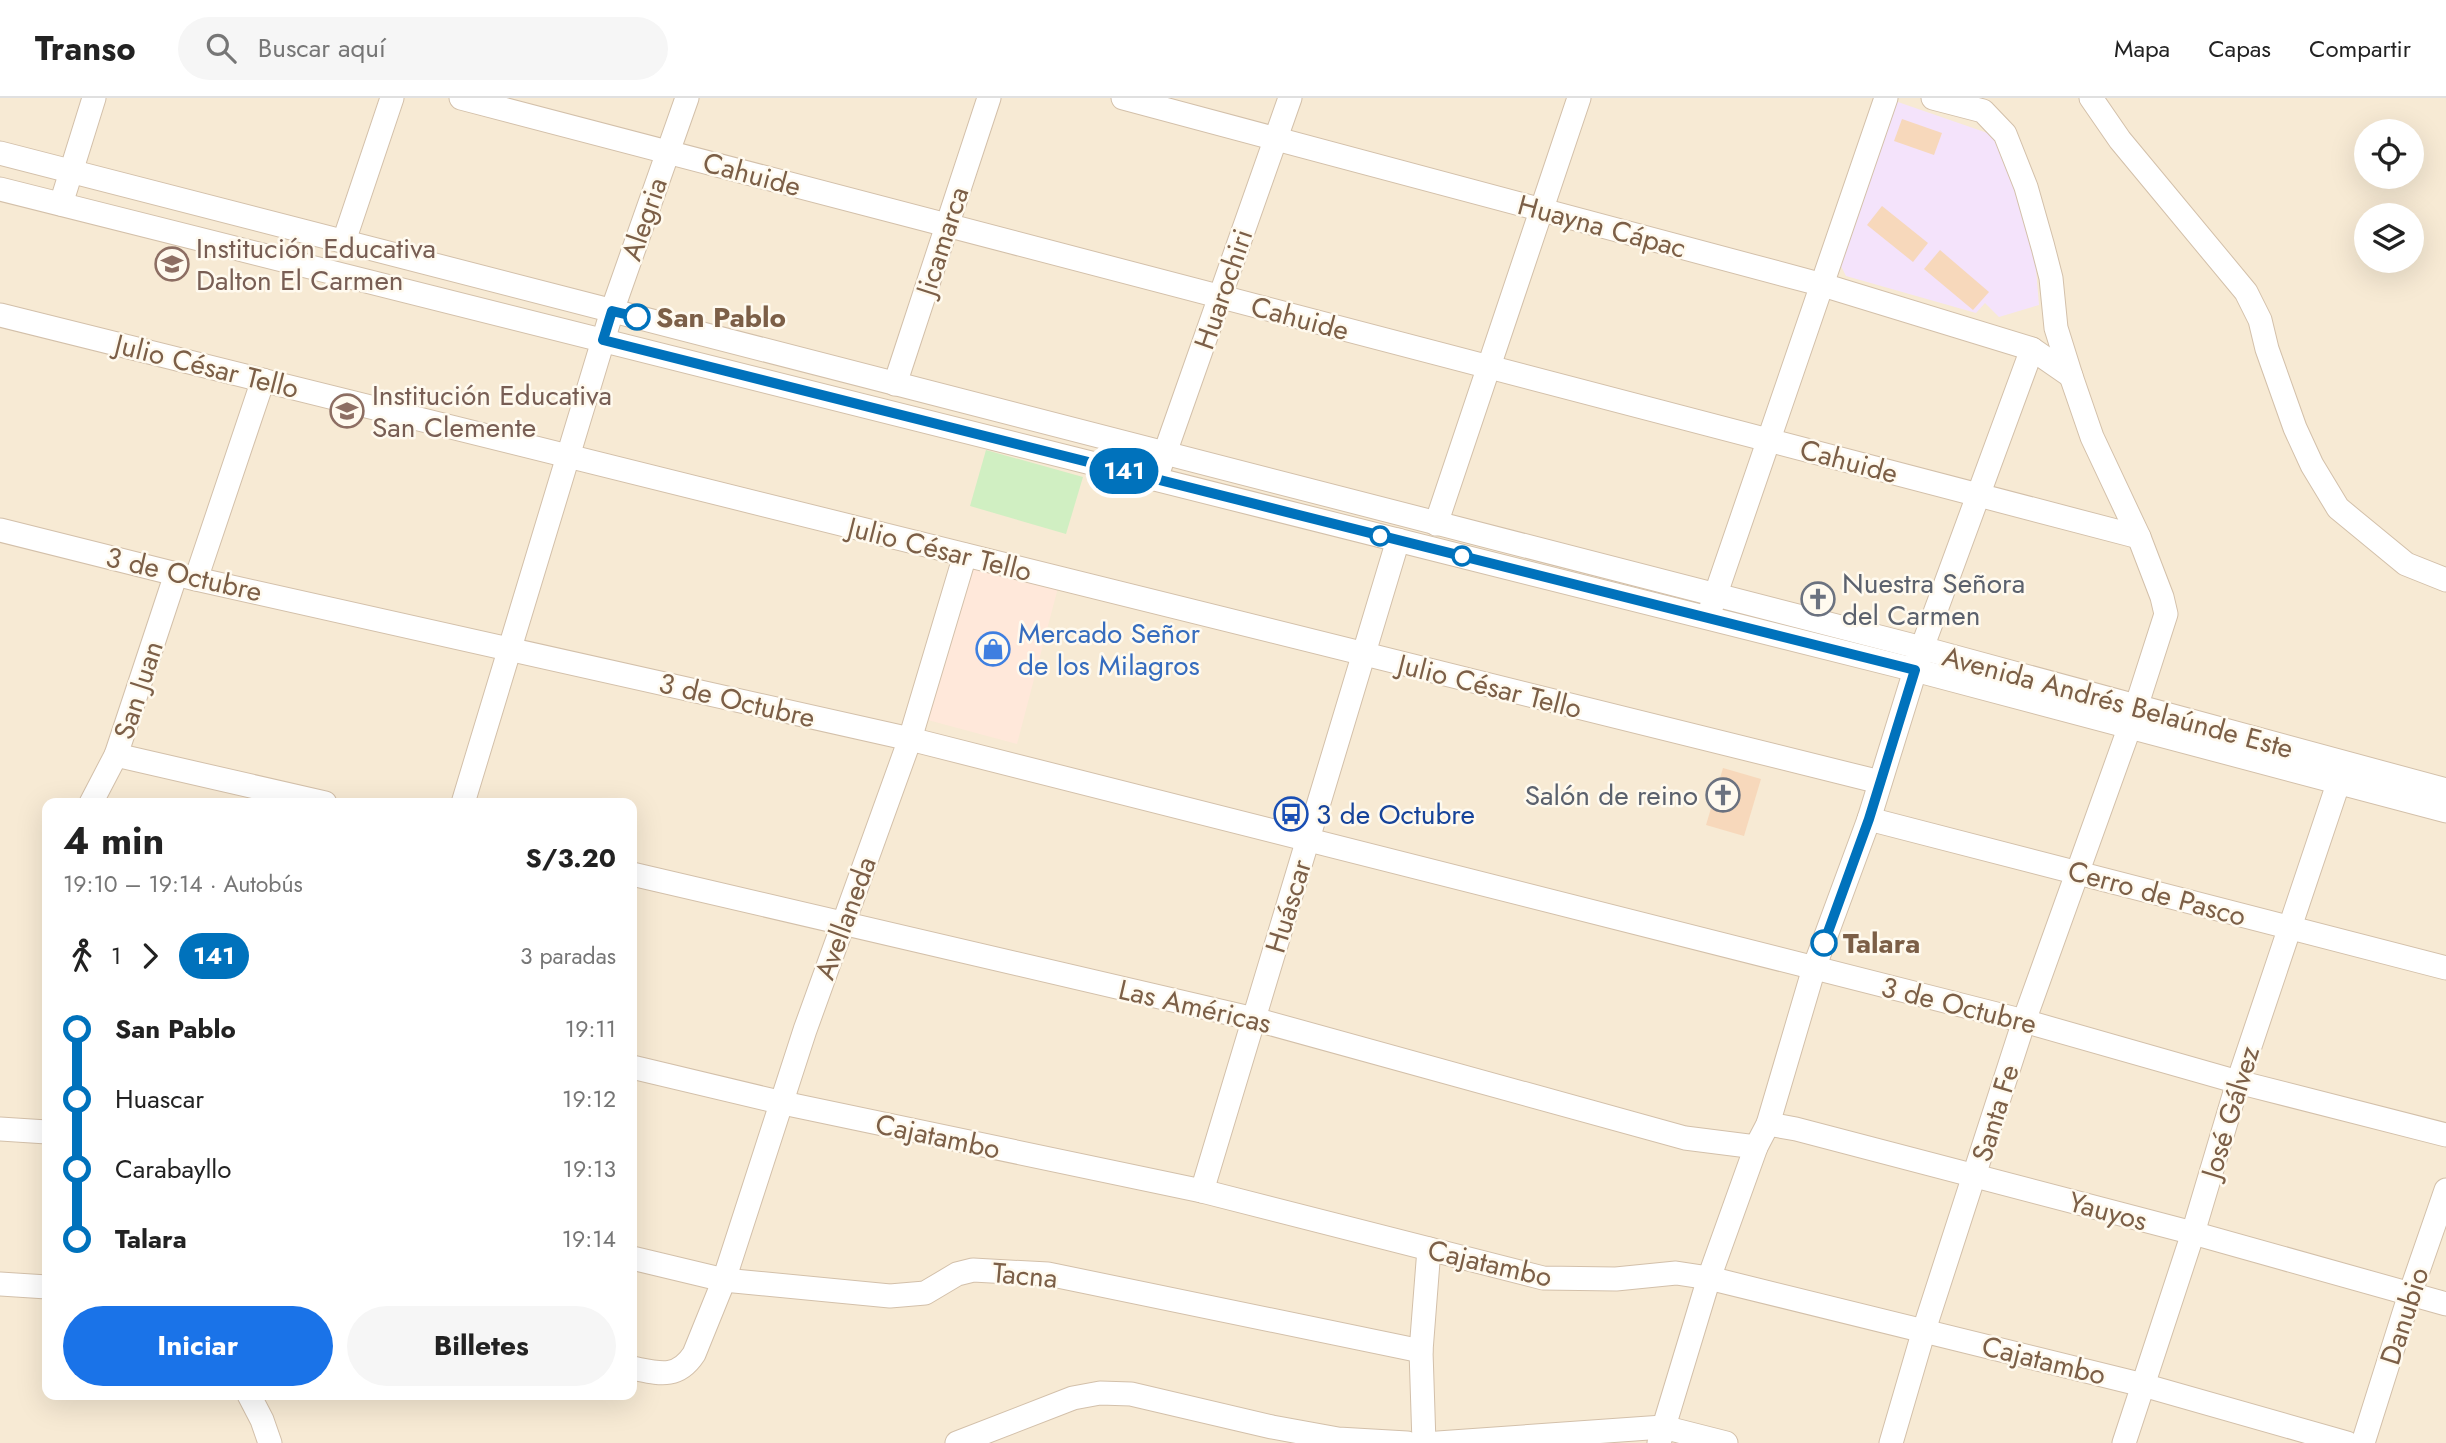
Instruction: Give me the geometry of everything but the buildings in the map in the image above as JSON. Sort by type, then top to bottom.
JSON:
[{"type":"street","points":[[61,204],[94,98]]},
{"type":"street","points":[[344,242],[392,98]]},
{"type":"street","name":"Cahuide","points":[[461,98],[2139,537]]},
{"type":"street","name":"Alegria","points":[[603,340],[687,98]]},
{"type":"street","name":"Jicamarca","points":[[895,384],[989,98]]},
{"type":"street","name":"Huayna Cápac","points":[[1123,98],[1823,285],[2032,349],[2071,376]]},
{"type":"street","name":"Huarochiri","points":[[1156,480],[1290,98]]},
{"type":"street","points":[[1436,524],[1579,98]]},
{"type":"street","points":[[1707,618],[1886,98]]},
{"type":"street","name":"Santa Fe","points":[[1891,1443],[1924,1330],[2024,1021],[2134,717],[2166,614],[2139,537],[2092,437],[2071,376],[2056,328],[2051,278],[2043,247],[2026,187],[2005,134],[1983,111],[1933,98]]},
{"type":"street","points":[[2091,98],[2120,139],[2246,292],[2260,320],[2267,349],[2295,428],[2312,465],[2338,508],[2406,564],[2446,580]]},
{"type":"street","name":"Avenida Andrés Belaúnde Este","points":[[0,153],[1715,595],[1919,659],[2134,717],[2446,790]]},
{"type":"street","name":"Avenida Andrés Belaúnde Este","points":[[0,189],[1707,618],[1919,659]]},
{"type":"street","name":"Julio César Tello","points":[[0,315],[1880,782]]},
{"type":"street","points":[[465,798],[603,340]]},
{"type":"street","points":[[1661,1435],[1709,1278],[1756,1147],[1768,1124],[1814,968],[1869,819],[1919,659],[1976,495],[2032,349]]},
{"type":"street","name":"San Juan","points":[[94,798],[116,755],[264,380]]},
{"type":"street","name":"3 de Octubre","points":[[2,536],[910,739],[1307,842],[2024,1021],[2238,1082],[2446,1135]]},
{"type":"street","name":"Huáscar","points":[[1202,1191],[1398,540]]},
{"type":"street","name":"Avellaneda","points":[[637,1369],[660,1373],[676,1371],[687,1365],[724,1280],[805,1030],[910,739],[965,555]]},
{"type":"street","name":"Avenida Andrés Belaúnde Este","points":[[2134,717],[2339,781],[2446,811]]},
{"type":"street","points":[[116,755],[303,798]]},
{"type":"street","name":"José Gálvez","points":[[2124,1443],[2193,1233],[2238,1082],[2339,781]]},
{"type":"street","name":"Cerro de Pasco","points":[[1869,819],[2446,968]]},
{"type":"street","name":"Las Américas","points":[[637,875],[1254,1019],[1685,1138],[1756,1147]]},
{"type":"street","name":"Cajatambo","points":[[637,1068],[783,1103],[1202,1191],[1543,1278],[1616,1279],[1676,1273],[1709,1278],[2143,1385],[2347,1443]]},
{"type":"street","name":"Yauyos","points":[[1768,1124],[1796,1129],[2193,1233],[2446,1304]]},
{"type":"street","points":[[0,1129],[42,1132]]},
{"type":"street","name":"Danubio","points":[[2363,1443],[2446,1190]]},
{"type":"street","points":[[1424,1443],[1421,1351],[1429,1249]]},
{"type":"street","name":"Tacna","points":[[637,1259],[724,1280],[890,1296],[925,1293],[957,1274],[973,1270],[1048,1274],[1421,1351]]},
{"type":"street","points":[[0,1284],[42,1287]]},
{"type":"street","points":[[957,1443],[1073,1398],[1100,1393],[1131,1394],[1272,1427],[1338,1439],[1406,1443]]},
{"type":"street","points":[[252,1400],[270,1443]]},
{"type":"street","points":[[1437,1443],[1661,1435],[1726,1443]]},
{"type":"shaded area","points":[[0,98],[2446,98],[2446,1443],[0,1443]]},
{"type":"shaded area","points":[[1895,101],[1999,137],[2034,245],[2039,305],[1999,317],[1985,303],[1976,313],[1846,276],[1841,266]]},
{"type":"shaded area","name":"Mercado Señor de los Milagros","points":[[972,558],[1060,580],[1017,744],[924,719]]},
{"type":"green space","points":[[986,450],[1083,477],[1066,534],[970,506]]},
{"type":"bus line","name":"141","points":[[637,317],[612,311],[603,340],[1915,670],[1869,819],[1824,943]]},
{"type":"place","name":"Institución Educativa Dalton El Carmen","points":[[172,264]]},
{"type":"place","name":"San Pablo","points":[[637,317]]},
{"type":"place","name":"Institución Educativa San Clemente","points":[[347,411]]},
{"type":"place","name":"Nuestra Señora del Carmen","points":[[1818,599]]},
{"type":"place","name":"Mercado Señor de los Milagros","points":[[993,649]]},
{"type":"place","name":"Salón de reino","points":[[1723,795]]},
{"type":"place","name":"3 de Octubre","points":[[1291,814]]},
{"type":"place","name":"Talara","points":[[1824,943]]}]
